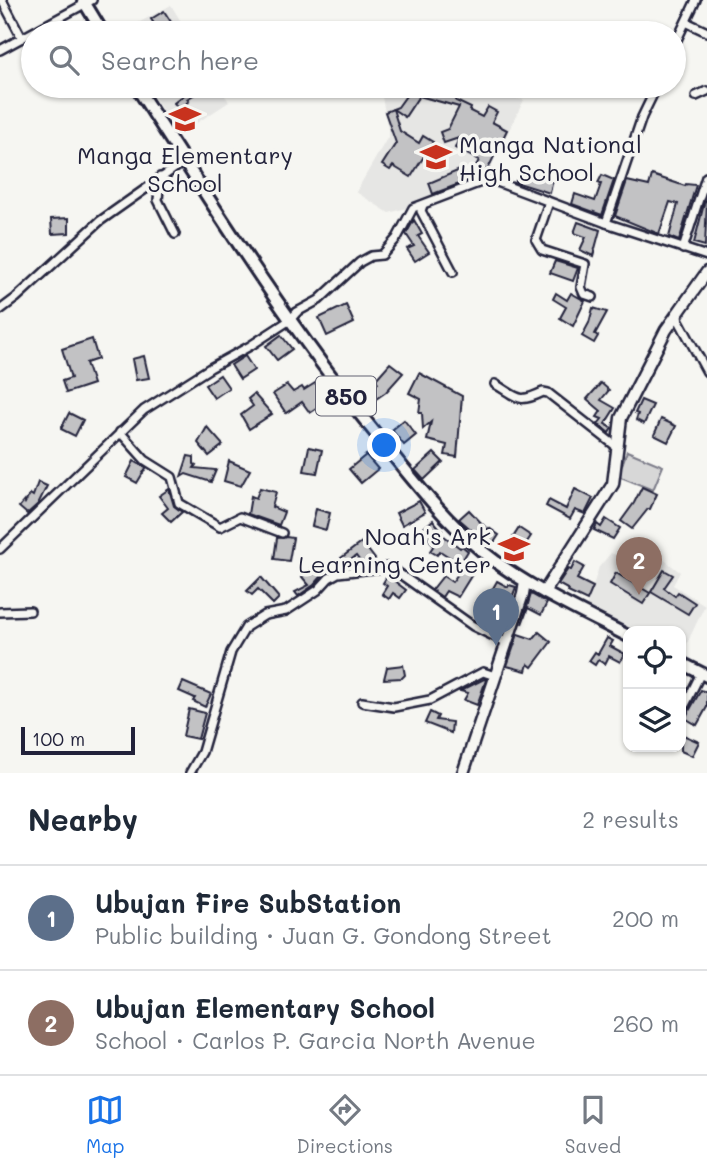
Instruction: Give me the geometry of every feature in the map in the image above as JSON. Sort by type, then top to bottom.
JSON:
[{"type":"main road","points":[[87,1],[97,21]]},
{"type":"main road","name":"850","points":[[144,98],[290,320],[357,410],[436,507],[482,551],[525,582],[623,633]]},
{"type":"main road","points":[[686,666],[704,675]]},
{"type":"street","points":[[2,0],[21,36]]},
{"type":"street","points":[[696,0],[686,22],[707,32]]},
{"type":"street","points":[[52,21],[87,1]]},
{"type":"street","points":[[0,50],[21,39]]},
{"type":"street","points":[[696,96],[707,90]]},
{"type":"street","points":[[606,223],[642,117],[651,98]]},
{"type":"street","points":[[0,310],[100,221],[185,161]]},
{"type":"street","points":[[160,177],[158,201],[175,234]]},
{"type":"street","points":[[683,249],[706,177]]},
{"type":"street","points":[[0,549],[144,410],[290,320],[297,312],[319,300],[360,262],[382,255],[397,238],[413,208],[489,179],[606,223],[707,256]]},
{"type":"street","points":[[549,202],[536,240],[542,250],[585,264],[581,287],[584,294],[593,297]]},
{"type":"street","points":[[423,205],[421,211],[453,272]]},
{"type":"street","points":[[544,592],[613,484],[621,418],[676,315],[707,272]]},
{"type":"street","points":[[676,315],[707,372]]},
{"type":"street","points":[[495,384],[522,400],[532,399],[543,392],[548,393],[617,447]]},
{"type":"street","points":[[120,432],[145,460],[172,477],[179,503],[220,527],[240,517],[282,533]]},
{"type":"street","points":[[190,773],[202,752],[231,652],[246,627],[265,615],[286,611],[338,573],[390,567],[473,626],[506,642]]},
{"type":"street","points":[[463,773],[525,582]]},
{"type":"street","points":[[0,612],[30,611]]},
{"type":"street","points":[[362,702],[394,707],[430,700],[483,672],[495,676]]},
{"type":"street","points":[[686,705],[704,675]]},
{"type":"shaded area","points":[[171,5],[181,21],[142,21]]},
{"type":"shaded area","name":"Manga Elementary School","points":[[155,98],[226,98],[229,102],[178,135]]},
{"type":"shaded area","name":"Manga National High School","points":[[382,98],[524,100],[485,178],[389,213],[356,192],[389,135]]},
{"type":"shaded area","points":[[627,451],[663,466],[653,490],[618,476]]},
{"type":"shaded area","points":[[654,552],[680,572],[673,585],[705,605],[686,646],[686,626],[627,626],[586,608],[599,567],[611,553],[643,566]]},
{"type":"building","points":[[164,11],[170,21],[152,21],[151,19]]},
{"type":"building","points":[[180,98],[189,98],[189,101],[179,109],[174,103]]},
{"type":"building","points":[[404,98],[418,98],[405,117],[393,109]]},
{"type":"building","points":[[426,98],[457,98],[456,101],[482,117],[488,107],[497,112],[492,122],[507,130],[487,171],[476,166],[479,160],[455,148],[459,138],[444,143],[440,132],[448,129],[459,107]]},
{"type":"building","points":[[393,109],[400,131],[419,143],[423,136],[433,142],[411,177],[393,166],[390,170],[382,165],[396,143],[385,112]]},
{"type":"building","points":[[462,169],[467,181],[433,194],[429,183]]},
{"type":"building","points":[[524,169],[538,178],[541,171],[554,175],[550,193],[515,182]]},
{"type":"building","points":[[602,175],[614,180],[602,215],[572,204],[575,194],[595,201]]},
{"type":"building","points":[[652,175],[685,186],[696,185],[679,241],[669,237],[678,204],[670,202],[659,234],[615,216],[627,181],[649,186]]},
{"type":"building","points":[[705,200],[707,201],[705,246],[694,243]]},
{"type":"building","points":[[69,218],[69,233],[52,234],[51,219]]},
{"type":"building","points":[[414,220],[422,234],[418,236],[429,252],[415,261],[407,249],[414,246],[406,234]]},
{"type":"building","points":[[578,222],[600,230],[593,256],[580,250],[586,237],[574,233]]},
{"type":"building","points":[[555,261],[578,268],[573,281],[550,273]]},
{"type":"building","points":[[556,293],[567,300],[571,293],[585,301],[573,326],[560,318],[566,307],[553,299]]},
{"type":"building","points":[[346,305],[354,323],[327,336],[319,318]]},
{"type":"building","points":[[593,308],[607,312],[595,334],[598,336],[594,343],[582,336]]},
{"type":"building","points":[[281,335],[292,349],[277,360],[266,346]]},
{"type":"building","points":[[92,339],[98,359],[86,363],[93,384],[66,393],[62,381],[71,378],[62,349]]},
{"type":"building","points":[[144,356],[149,378],[136,380],[132,359]]},
{"type":"building","points":[[245,356],[254,370],[240,379],[231,365]]},
{"type":"building","points":[[390,363],[403,373],[386,392],[373,401],[367,391],[378,383],[376,379]]},
{"type":"building","points":[[419,373],[462,396],[457,457],[445,455],[447,445],[427,440],[431,422],[423,429],[422,413],[419,413],[421,399],[409,393]]},
{"type":"building","points":[[220,375],[229,388],[214,398],[205,385]]},
{"type":"building","points":[[323,378],[336,396],[310,413],[302,402],[286,413],[273,394],[287,385],[293,392],[302,387],[304,390]]},
{"type":"building","points":[[601,383],[609,390],[601,400],[615,408],[605,424],[612,428],[609,433],[598,424],[602,419],[597,417],[601,411],[587,399]]},
{"type":"building","points":[[254,394],[272,414],[249,429],[241,415],[253,406],[248,399]]},
{"type":"building","points":[[641,400],[653,405],[644,424],[636,420],[638,414],[635,413]]},
{"type":"building","points":[[69,413],[83,420],[75,436],[61,429]]},
{"type":"building","points":[[661,419],[676,426],[668,442],[654,435]]},
{"type":"building","points":[[404,420],[416,435],[404,445],[392,430]]},
{"type":"building","points":[[207,427],[223,445],[209,456],[198,443]]},
{"type":"building","points":[[309,447],[322,450],[317,473],[304,471]]},
{"type":"building","points":[[434,453],[443,462],[424,480],[415,470]]},
{"type":"building","points":[[366,455],[378,469],[361,483],[349,469]]},
{"type":"building","points":[[188,456],[194,457],[194,468],[216,470],[211,482],[186,474],[181,477]]},
{"type":"building","points":[[134,461],[146,468],[137,483],[126,477]]},
{"type":"building","points":[[229,461],[250,470],[241,486],[224,481]]},
{"type":"building","points":[[38,482],[47,486],[38,504],[27,514],[19,507],[30,494],[33,496]]},
{"type":"building","points":[[642,487],[657,494],[650,509],[632,529],[621,521]]},
{"type":"building","points":[[260,488],[276,492],[272,507],[284,512],[279,525],[248,514],[251,496],[256,498]]},
{"type":"building","points":[[169,489],[174,506],[182,512],[171,522],[162,513],[168,508],[159,496]]},
{"type":"building","points":[[575,489],[593,498],[585,514],[575,510],[570,519],[546,506],[549,500],[566,509]]},
{"type":"building","points":[[419,501],[425,512],[402,525],[396,513]]},
{"type":"building","points":[[316,509],[330,513],[326,530],[312,526]]},
{"type":"building","points":[[469,510],[488,530],[489,528],[499,535],[491,547],[459,519]]},
{"type":"building","points":[[606,519],[620,528],[613,539],[594,530],[597,524],[601,527]]},
{"type":"building","points":[[433,520],[442,531],[440,533],[468,551],[460,564],[440,551],[437,555],[430,551],[434,545],[421,530]]},
{"type":"building","points":[[519,528],[531,536],[519,554],[507,547]]},
{"type":"building","points":[[277,538],[293,538],[289,561],[274,559]]},
{"type":"building","points":[[362,542],[375,559],[362,564],[356,556],[345,564],[341,558]]},
{"type":"building","points":[[467,562],[476,568],[458,597],[446,591],[442,597],[432,590],[443,576],[452,582]]},
{"type":"building","points":[[575,562],[584,567],[577,579],[593,587],[587,601],[558,584]]},
{"type":"building","points":[[314,566],[322,576],[298,596],[295,592],[309,585],[302,577]]},
{"type":"building","points":[[664,570],[673,575],[664,588],[675,596],[678,592],[695,603],[688,614],[651,592]]},
{"type":"building","points":[[389,573],[393,580],[406,590],[400,598],[393,593],[389,599],[382,594],[387,586],[383,583]]},
{"type":"building","points":[[616,573],[650,593],[643,604],[610,584]]},
{"type":"building","points":[[261,577],[279,598],[273,604],[258,589],[252,595],[247,591]]},
{"type":"building","points":[[497,581],[508,587],[516,587],[511,600],[501,596],[495,607],[506,613],[502,623],[487,616],[483,624],[475,620]]},
{"type":"building","points":[[531,594],[547,603],[541,615],[528,608],[522,624]]},
{"type":"building","points":[[539,632],[551,642],[532,667],[528,664],[526,671],[507,666],[518,634],[533,639]]},
{"type":"building","points":[[607,638],[613,641],[610,646],[623,653],[623,657],[620,662],[609,656],[605,664],[598,660],[595,665],[589,661],[595,652],[598,654]]},
{"type":"building","points":[[403,665],[405,675],[402,678],[384,679],[387,667]]},
{"type":"building","points":[[486,680],[477,705],[464,700],[468,693],[460,691]]},
{"type":"building","points":[[183,682],[211,694],[205,707],[193,701],[195,698],[179,691]]},
{"type":"building","points":[[701,690],[707,693],[707,707],[697,725],[686,716]]},
{"type":"building","points":[[189,709],[205,713],[198,739],[183,736]]},
{"type":"building","points":[[430,712],[438,716],[436,720],[452,722],[451,733],[425,723]]},
{"type":"building","points":[[686,736],[699,742],[692,756],[683,752],[686,752]]},
{"type":"place","name":"Manga Elementary School","points":[[185,119]]},
{"type":"place","name":"Manga National High School","points":[[436,157]]},
{"type":"place","name":"Noah's Ark Learning Center","points":[[514,549]]},
{"type":"place","name":"Ubujan Elementary School","points":[[639,595]]},
{"type":"place","name":"Ubujan Fire SubStation","points":[[496,646]]}]
